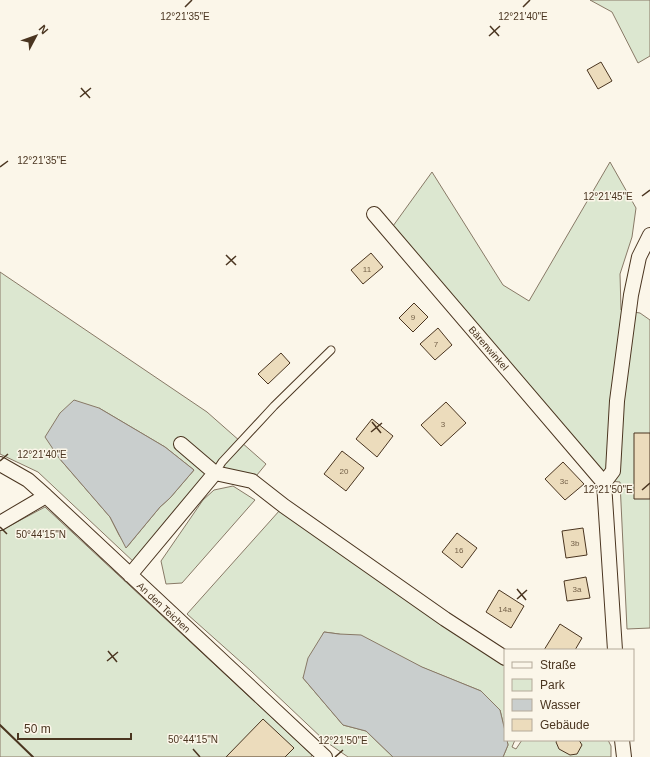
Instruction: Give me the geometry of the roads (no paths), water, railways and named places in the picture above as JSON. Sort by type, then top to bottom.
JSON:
[{"type":"street","name":"Bärenwinkel","points":[[374,214],[604,483]]},
{"type":"street","points":[[615,649],[604,483],[613,471],[617,401],[631,295],[639,257],[650,235]]},
{"type":"street","points":[[181,444],[215,473],[252,481],[290,511],[445,619],[504,657]]},
{"type":"street","name":"An den Teichen","points":[[0,464],[28,480],[46,496],[325,757]]},
{"type":"street","points":[[130,575],[215,473]]},
{"type":"street","points":[[0,523],[46,496]]},
{"type":"street","points":[[622,741],[624,757]]},
{"type":"lane","points":[[215,473],[222,462],[254,428],[331,350]]},
{"type":"water","points":[[74,400],[99,408],[165,447],[194,470],[170,498],[160,507],[126,548],[110,517],[59,458],[45,437],[60,413]]},
{"type":"water","points":[[324,632],[361,635],[422,667],[481,691],[500,710],[504,727],[504,741],[507,741],[508,745],[503,757],[393,757],[366,731],[343,725],[303,678],[308,658]]}]
